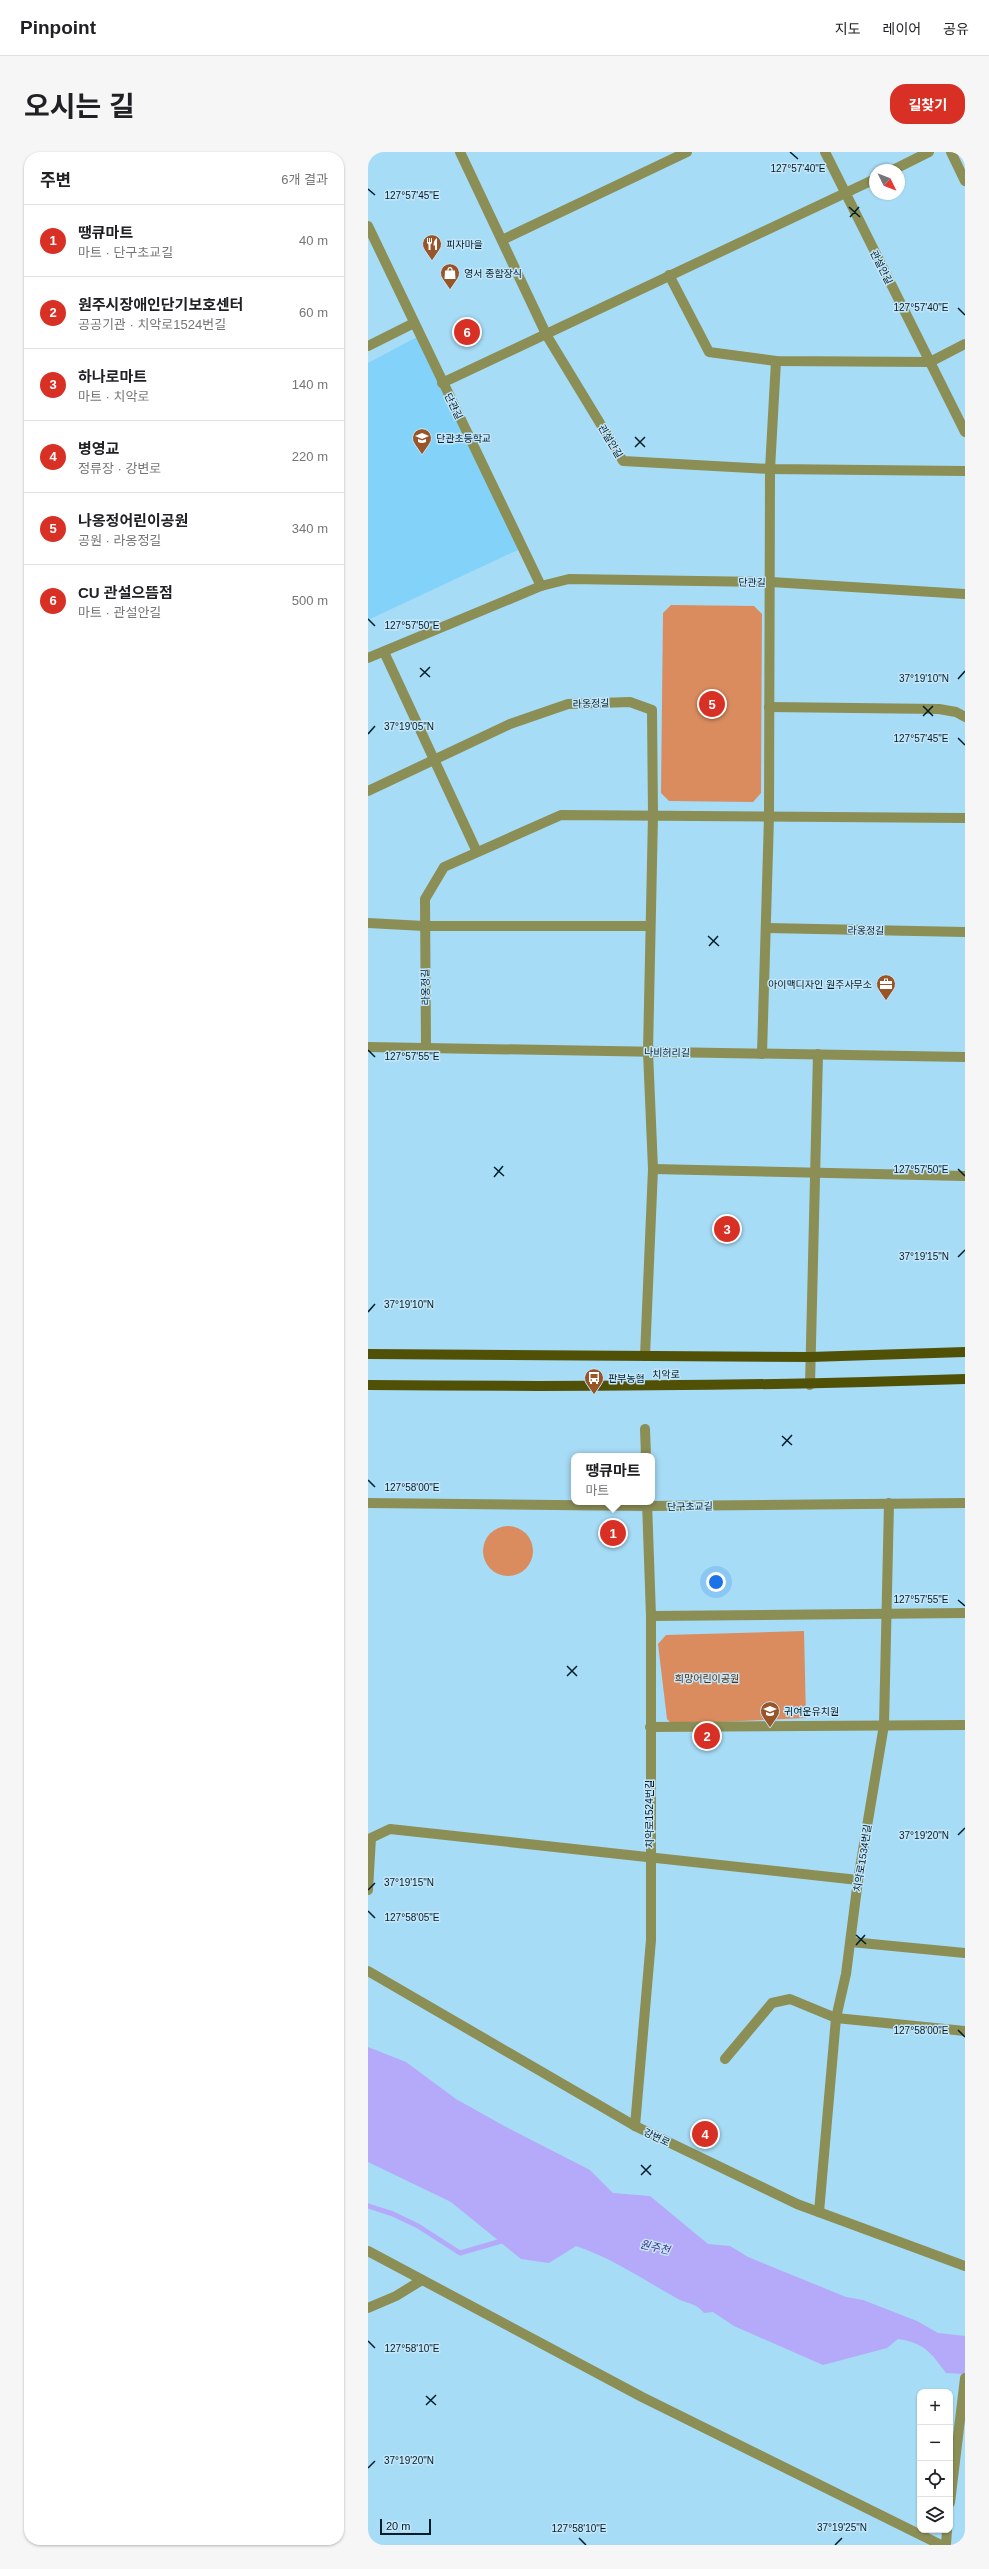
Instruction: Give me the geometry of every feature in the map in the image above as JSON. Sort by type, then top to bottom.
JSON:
[{"type":"main road","name":"치악로","points":[[368,1354],[810,1357],[965,1352]]},
{"type":"main road","name":"치악로","points":[[368,1384],[601,1387],[810,1385],[965,1379]]},
{"type":"street","name":"관설안길","points":[[460,152],[547,336],[623,462],[770,469],[965,471]]},
{"type":"street","points":[[502,240],[687,152]]},
{"type":"street","name":"관설안길","points":[[825,152],[844,194],[965,432]]},
{"type":"street","points":[[905,164],[929,152]]},
{"type":"street","points":[[951,152],[965,181]]},
{"type":"street","points":[[442,383],[547,336],[670,275],[869,182]]},
{"type":"street","name":"단관길","points":[[368,226],[442,383],[541,586]]},
{"type":"street","points":[[670,275],[709,352],[776,361],[930,362],[965,344]]},
{"type":"street","points":[[368,346],[414,323]]},
{"type":"street","points":[[762,1054],[770,817],[770,469],[776,361]]},
{"type":"street","name":"단관길","points":[[368,658],[541,586],[569,579],[771,582],[965,594]]},
{"type":"street","points":[[384,652],[477,852]]},
{"type":"street","name":"라옹정길","points":[[368,791],[510,724],[568,704],[630,702],[652,710],[653,815],[648,1052]]},
{"type":"street","points":[[769,707],[939,709],[956,712],[965,717]]},
{"type":"street","name":"라옹정길","points":[[426,1048],[425,899],[444,867],[560,814],[965,818]]},
{"type":"street","points":[[368,923],[424,926],[650,926]]},
{"type":"street","name":"라옹정길","points":[[767,928],[965,932]]},
{"type":"street","name":"나비허리길","points":[[368,1047],[965,1057]]},
{"type":"street","name":"치악로","points":[[645,1356],[653,1169],[648,1052]]},
{"type":"street","points":[[810,1385],[818,1054]]},
{"type":"street","points":[[653,1169],[814,1174],[965,1176]]},
{"type":"street","points":[[645,1429],[646,1453]]},
{"type":"street","name":"단구초교길","points":[[368,1503],[571,1504]]},
{"type":"street","name":"치악로1534번길","points":[[819,2212],[836,2018],[851,1942],[858,1880],[884,1725],[885,1612],[889,1503]]},
{"type":"street","name":"단구초교길","points":[[655,1504],[965,1503]]},
{"type":"street","name":"치악로1524번길","points":[[635,2126],[651,1940],[649,1856],[651,1616],[647,1505]]},
{"type":"street","points":[[651,1616],[885,1612],[965,1613]]},
{"type":"street","points":[[650,1727],[965,1725]]},
{"type":"street","points":[[368,1890],[371,1838],[390,1829],[649,1856],[858,1880]]},
{"type":"street","points":[[851,1942],[965,1953]]},
{"type":"street","name":"강변로","points":[[368,1971],[635,2126],[797,2204],[965,2266]]},
{"type":"street","points":[[724,2059],[772,2003],[790,1999],[836,2018],[965,2031]]},
{"type":"street","points":[[368,2251],[642,2398],[941,2545]]},
{"type":"street","points":[[368,2308],[396,2296],[422,2280]]},
{"type":"street","points":[[951,2497],[965,2378]]},
{"type":"street","points":[[946,2545],[947,2533]]},
{"type":"shaded area","name":"단관초등학교","points":[[417,337],[522,548],[368,620],[368,363]]},
{"type":"green space","points":[[671,605],[754,606],[762,614],[761,793],[753,802],[669,801],[661,793],[663,613]]},
{"type":"green space","points":[[508,1526],[517,1528],[526,1533],[531,1542],[533,1551],[531,1560],[526,1569],[517,1574],[508,1576],[499,1574],[490,1569],[485,1560],[483,1551],[485,1542],[490,1533],[499,1528]]},
{"type":"green space","name":"희망어린이공원","points":[[804,1631],[806,1718],[672,1724],[667,1719],[658,1644],[666,1635]]},
{"type":"water","name":"원주천","points":[[368,2047],[406,2062],[456,2099],[506,2127],[590,2170],[613,2193],[650,2196],[708,2244],[730,2246],[748,2257],[846,2297],[863,2300],[917,2321],[938,2333],[965,2336],[965,2374],[946,2373],[936,2360],[921,2346],[898,2339],[887,2348],[823,2365],[734,2326],[713,2312],[704,2313],[695,2305],[678,2299],[615,2263],[576,2246],[549,2263],[521,2259],[451,2202],[368,2162]]},
{"type":"waterway","points":[[368,2206],[393,2214],[418,2226],[460,2253],[505,2240]]},
{"type":"place","name":"피자마을","points":[[432,261]]},
{"type":"place","name":"영서 종합장식","points":[[450,290]]},
{"type":"place","name":"CU 관설으뜸점","points":[[467,332]]},
{"type":"place","name":"단관초등학교","points":[[422,455]]},
{"type":"place","name":"나옹정어린이공원","points":[[712,704]]},
{"type":"place","name":"아이맥디자인 원주사무소","points":[[886,1001]]},
{"type":"place","name":"하나로마트","points":[[727,1229]]},
{"type":"place","name":"판부농협","points":[[594,1395]]},
{"type":"place","name":"땡큐마트","points":[[613,1533]]},
{"type":"place","name":"귀여운유치원","points":[[770,1728]]},
{"type":"place","name":"원주시장애인단기보호센터","points":[[707,1736]]},
{"type":"place","name":"병영교","points":[[705,2134]]}]
